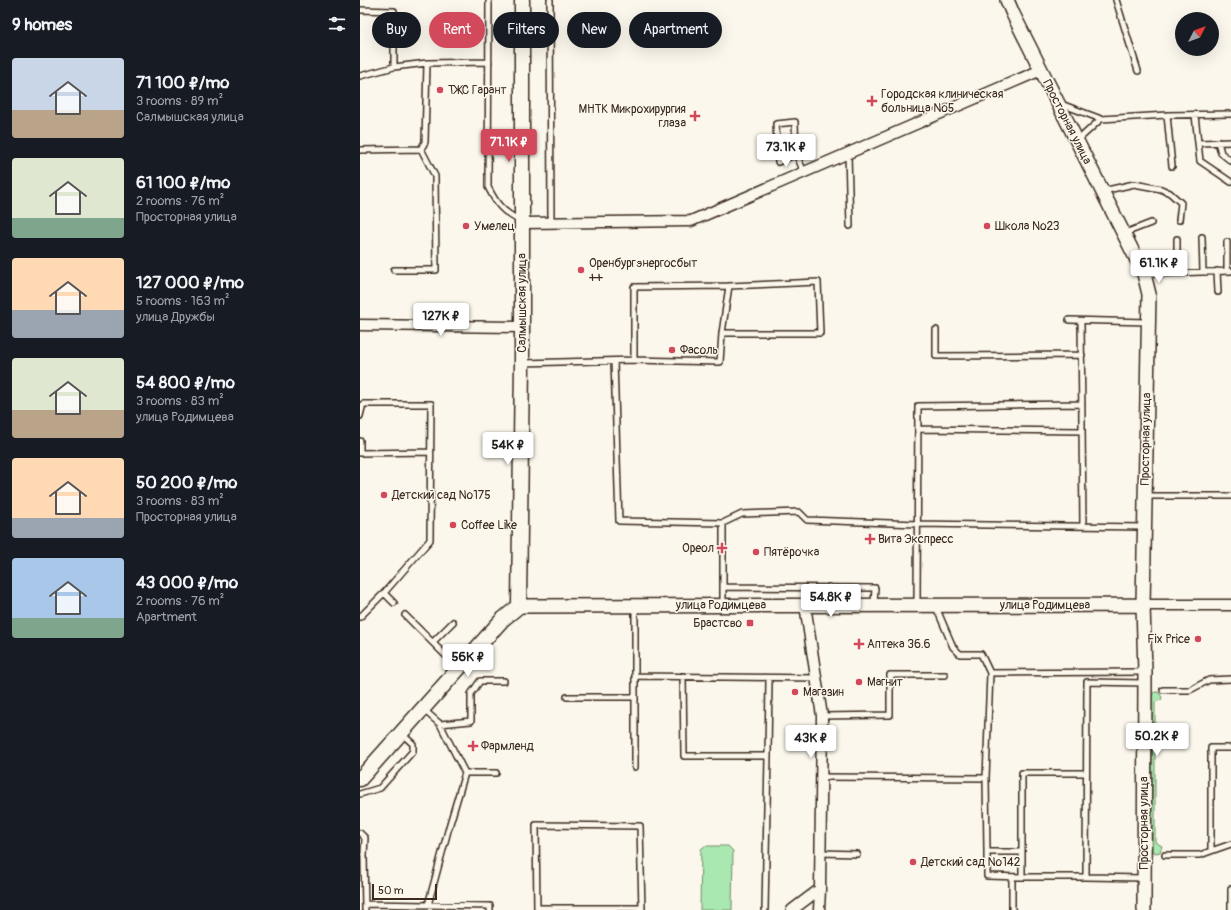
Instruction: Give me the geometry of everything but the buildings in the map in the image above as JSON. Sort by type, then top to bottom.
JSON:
[{"type":"main road","name":"Салмышская улица","points":[[519,606],[522,363],[522,0]]},
{"type":"main road","points":[[360,779],[502,620],[519,606]]},
{"type":"street","name":"Просторная улица","points":[[1007,0],[1076,142],[1144,274],[1149,294],[1143,605],[1145,678],[1144,910]]},
{"type":"street","points":[[522,223],[692,221],[1041,70]]},
{"type":"street","points":[[360,325],[522,327]]},
{"type":"street","points":[[805,605],[822,716],[820,910]]},
{"type":"street","name":"улица Родимцева","points":[[519,606],[1231,605]]},
{"type":"street","points":[[792,910],[820,888]]},
{"type":"lane","points":[[488,0],[488,186],[495,201],[505,212],[522,223]]},
{"type":"lane","points":[[550,0],[551,222]]},
{"type":"lane","points":[[1116,0],[1138,71]]},
{"type":"lane","points":[[360,10],[394,11],[394,67]]},
{"type":"lane","points":[[360,76],[394,67],[427,63],[489,62]]},
{"type":"lane","points":[[421,149],[425,142],[427,63]]},
{"type":"lane","points":[[1057,103],[1101,119],[1231,114]]},
{"type":"lane","points":[[1195,115],[1200,161],[1231,182]]},
{"type":"lane","points":[[1167,116],[1172,166]]},
{"type":"lane","points":[[1076,142],[1101,119]]},
{"type":"lane","points":[[796,154],[778,162],[776,124],[795,122],[796,154],[804,172]]},
{"type":"lane","points":[[1218,142],[1221,153],[1231,161]]},
{"type":"lane","points":[[1198,143],[1231,142]]},
{"type":"lane","points":[[360,150],[421,149]]},
{"type":"lane","points":[[394,270],[436,270],[435,176],[421,149]]},
{"type":"lane","points":[[848,154],[850,226]]},
{"type":"lane","points":[[1102,192],[1134,184],[1161,189],[1170,193],[1181,203],[1179,220]]},
{"type":"lane","points":[[1124,234],[1151,223]]},
{"type":"lane","points":[[1202,237],[1203,272]]},
{"type":"lane","points":[[1177,239],[1177,273]]},
{"type":"lane","points":[[1144,274],[1229,271],[1227,242]]},
{"type":"lane","points":[[1218,271],[1218,292]]},
{"type":"lane","points":[[634,360],[634,287],[729,286],[818,282],[820,333],[722,333]]},
{"type":"lane","points":[[522,363],[634,360],[720,362],[722,333],[729,286]]},
{"type":"lane","points":[[1070,320],[1148,322]]},
{"type":"lane","points":[[1081,320],[1083,526]]},
{"type":"lane","points":[[936,330],[936,356],[1082,355]]},
{"type":"lane","points":[[614,361],[619,521],[723,523],[742,514],[799,512],[807,520],[918,524],[1144,527]]},
{"type":"lane","points":[[360,416],[363,404],[431,404],[430,540],[384,593],[360,617]]},
{"type":"lane","points":[[918,605],[918,406],[1082,404]]},
{"type":"lane","points":[[918,428],[1082,431]]},
{"type":"lane","points":[[360,442],[360,453],[430,452]]},
{"type":"lane","points":[[1145,496],[1231,496]]},
{"type":"lane","points":[[723,523],[723,606]]},
{"type":"lane","points":[[723,587],[875,588],[874,605]]},
{"type":"lane","points":[[829,587],[829,605]]},
{"type":"lane","points":[[384,593],[394,603]]},
{"type":"lane","points":[[935,605],[953,647],[960,654],[981,654],[990,673],[986,778],[987,876],[1022,878],[1144,878]]},
{"type":"lane","points":[[634,767],[636,606]]},
{"type":"lane","points":[[405,615],[459,668]]},
{"type":"lane","points":[[433,642],[453,622]]},
{"type":"lane","points":[[990,673],[1145,678]]},
{"type":"lane","points":[[822,716],[890,714],[890,675],[945,675]]},
{"type":"lane","points":[[635,676],[816,678]]},
{"type":"lane","points":[[683,676],[684,756],[768,756]]},
{"type":"lane","points":[[764,910],[769,678]]},
{"type":"lane","points":[[1086,877],[1087,682],[1145,678]]},
{"type":"lane","points":[[1163,690],[1190,690],[1209,680],[1231,679]]},
{"type":"lane","points":[[440,724],[471,721],[471,694],[480,682],[504,681]]},
{"type":"lane","points":[[567,697],[635,697]]},
{"type":"lane","points":[[423,708],[440,724],[465,773],[428,905]]},
{"type":"lane","points":[[360,794],[380,788],[413,751],[413,744],[401,733]]},
{"type":"lane","points":[[1211,851],[1211,748],[1231,748]]},
{"type":"lane","points":[[465,773],[496,773]]},
{"type":"lane","points":[[1022,878],[1022,773],[1086,773]]},
{"type":"lane","points":[[822,777],[986,778]]},
{"type":"lane","points":[[536,825],[640,826],[642,909],[537,909],[536,825]]},
{"type":"lane","points":[[360,833],[365,838],[362,857],[365,907],[428,905],[490,906],[490,910]]},
{"type":"lane","points":[[1165,855],[1200,855],[1231,844]]},
{"type":"lane","points":[[987,852],[1022,852]]},
{"type":"lane","points":[[821,853],[857,854]]},
{"type":"lane","points":[[1012,877],[1012,910]]},
{"type":"lane","points":[[1231,889],[1231,910]]},
{"type":"green space","points":[[1158,692],[1162,697],[1161,700],[1155,702],[1155,842],[1162,846],[1160,852],[1156,853],[1152,851],[1152,694]]},
{"type":"green space","points":[[705,846],[728,846],[733,851],[732,910],[700,910],[701,849]]},
{"type":"place","name":"ТЖС Гарант","points":[[440,90]]},
{"type":"place","name":"Городская клиническая больница №5","points":[[872,101]]},
{"type":"place","name":"МНТК Микрохирургия глаза","points":[[695,116]]},
{"type":"place","name":"Умелец","points":[[466,226]]},
{"type":"place","name":"Школа №23","points":[[987,226]]},
{"type":"place","name":"Оренбургэнергосбыт ++","points":[[581,270]]},
{"type":"place","name":"Фасоль","points":[[672,350]]},
{"type":"place","name":"Детский сад №175","points":[[384,495]]},
{"type":"place","name":"Coffee Like","points":[[453,525]]},
{"type":"place","name":"Вита Экспресс","points":[[870,539]]},
{"type":"place","name":"Ореол","points":[[722,548]]},
{"type":"place","name":"Пятёрочка","points":[[756,552]]},
{"type":"place","name":"Брастсво","points":[[750,623]]},
{"type":"place","name":"Fix Price","points":[[1198,639]]},
{"type":"place","name":"Аптека 36.6","points":[[859,644]]},
{"type":"place","name":"Магнит","points":[[859,682]]},
{"type":"place","name":"Магазин","points":[[795,692]]},
{"type":"place","name":"Фармленд","points":[[473,746]]},
{"type":"place","name":"Детский сад №142","points":[[913,862]]}]
